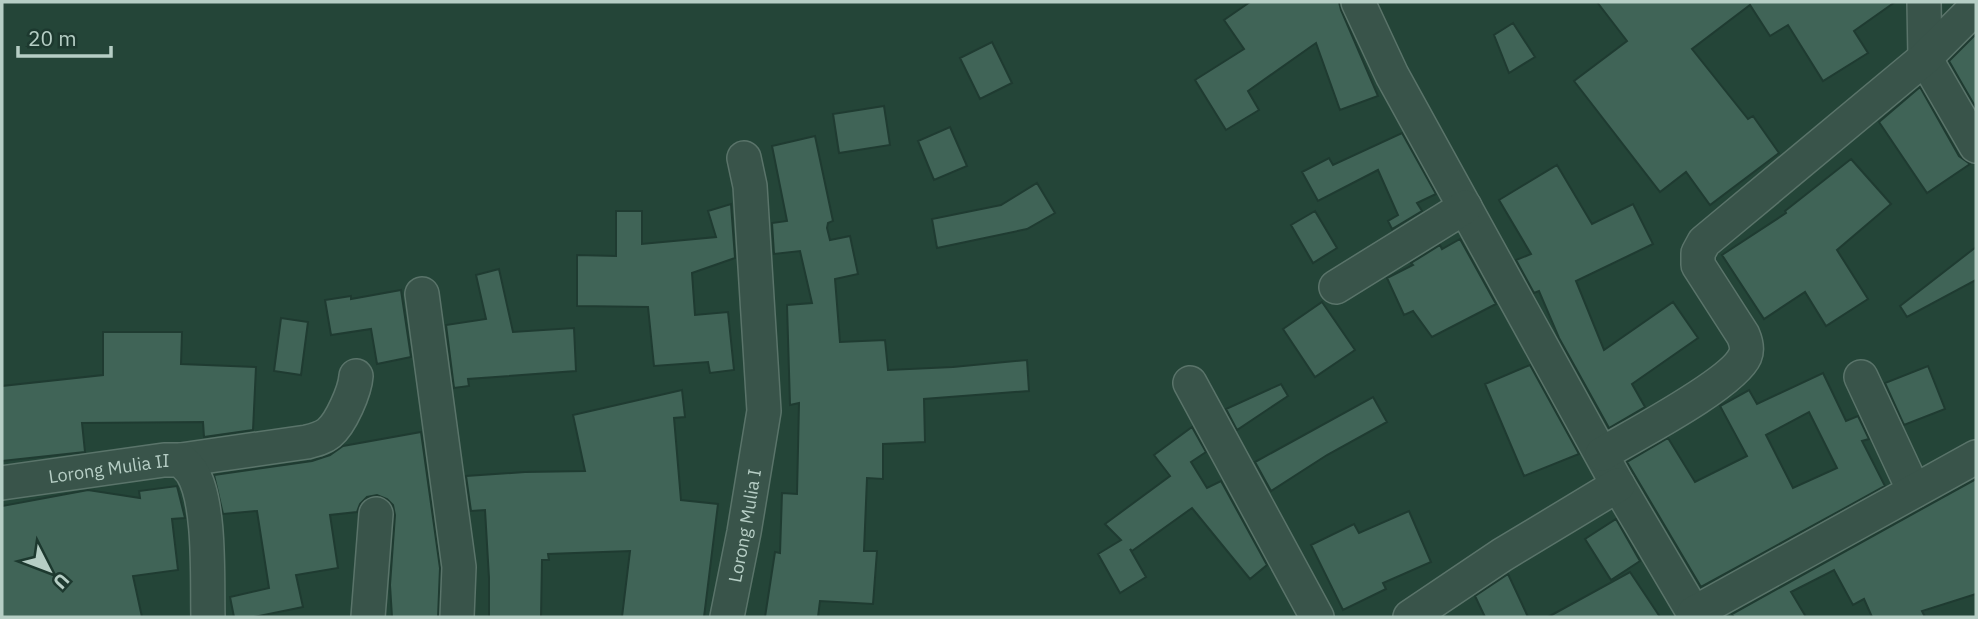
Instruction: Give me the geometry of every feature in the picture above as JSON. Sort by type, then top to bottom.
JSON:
[{"type":"street","points":[[1358,2],[1392,75],[1618,485],[1695,615],[1976,457]]},
{"type":"street","points":[[1924,2],[1925,58],[1976,146]]},
{"type":"street","points":[[1602,454],[1718,383],[1745,356],[1747,348],[1743,335],[1698,265],[1698,253],[1704,242],[1925,58],[1976,7]]},
{"type":"street","name":"Lorong Mulia I","points":[[727,617],[764,411],[750,186],[744,158]]},
{"type":"street","points":[[1336,287],[1465,207]]},
{"type":"street","points":[[422,294],[458,567],[457,617]]},
{"type":"street","points":[[181,460],[321,438],[334,428],[356,390],[356,376]]},
{"type":"street","points":[[1861,377],[1914,491]]},
{"type":"street","points":[[1190,383],[1317,617]]},
{"type":"street","name":"Lorong Mulia II","points":[[2,483],[164,460],[181,460],[191,470],[201,498],[206,538],[208,617]]},
{"type":"street","points":[[1410,617],[1502,555],[1618,485]]},
{"type":"street","points":[[368,617],[376,514]]},
{"type":"building","points":[[1250,2],[1339,2],[1378,96],[1340,110],[1316,43],[1248,91],[1259,110],[1226,130],[1195,80],[1244,49],[1224,20]]},
{"type":"building","points":[[1597,2],[1895,2],[1854,31],[1868,53],[1823,81],[1788,25],[1770,36],[1750,5],[1692,49],[1748,119],[1753,116],[1779,153],[1710,205],[1686,172],[1660,192],[1574,81],[1627,41]]},
{"type":"building","points":[[1513,23],[1535,57],[1509,73],[1494,35]]},
{"type":"building","points":[[1976,34],[1976,108],[1949,61]]},
{"type":"building","points":[[992,42],[1012,83],[980,99],[960,58]]},
{"type":"building","points":[[1920,87],[1959,156],[1970,164],[1927,193],[1879,122]]},
{"type":"building","points":[[884,106],[890,145],[839,153],[833,114]]},
{"type":"building","points":[[950,127],[967,166],[934,180],[918,141]]},
{"type":"building","points":[[1402,133],[1436,194],[1417,203],[1422,211],[1392,229],[1388,221],[1398,215],[1378,170],[1318,201],[1302,172],[1329,158],[1333,165]]},
{"type":"building","points":[[815,136],[833,221],[828,223],[827,228],[830,240],[850,236],[858,274],[835,279],[840,342],[885,340],[888,370],[1027,360],[1029,391],[924,399],[925,442],[883,444],[883,479],[867,478],[864,551],[877,551],[873,604],[820,601],[818,617],[765,617],[775,552],[780,553],[782,493],[797,494],[799,403],[790,405],[787,305],[812,303],[800,251],[774,254],[772,223],[787,221],[772,146]]},
{"type":"building","points":[[1851,159],[1891,204],[1837,250],[1868,299],[1826,326],[1805,292],[1764,319],[1722,255],[1786,213],[1785,211]]},
{"type":"building","points":[[1557,165],[1592,224],[1633,204],[1653,244],[1576,281],[1604,350],[1673,302],[1698,338],[1632,384],[1645,407],[1609,428],[1559,338],[1539,291],[1534,293],[1516,260],[1531,254],[1499,200]]},
{"type":"building","points":[[1037,183],[1055,213],[1027,229],[937,248],[932,219],[1001,205]]},
{"type":"building","points":[[731,204],[735,258],[692,273],[695,315],[728,312],[734,370],[710,373],[708,362],[654,366],[648,307],[577,306],[577,255],[616,256],[616,211],[642,211],[642,244],[716,237],[708,211]]},
{"type":"building","points":[[1315,211],[1337,248],[1313,263],[1291,225]]},
{"type":"building","points":[[1460,239],[1496,304],[1432,337],[1413,311],[1404,315],[1387,278],[1413,265],[1411,263],[1440,245],[1442,249]]},
{"type":"building","points":[[1976,247],[1976,280],[1907,317],[1900,306]]},
{"type":"building","points":[[499,269],[513,332],[574,328],[576,371],[468,379],[469,386],[454,388],[446,325],[486,319],[476,275]]},
{"type":"building","points":[[401,290],[411,357],[377,364],[371,329],[331,335],[325,300],[351,296],[351,299]]},
{"type":"building","points":[[1322,302],[1355,350],[1315,377],[1283,329]]},
{"type":"building","points":[[281,318],[308,322],[301,375],[274,371]]},
{"type":"building","points":[[103,332],[182,332],[181,364],[256,367],[253,430],[204,437],[203,422],[82,423],[85,452],[2,461],[2,386],[103,375]]},
{"type":"building","points":[[1530,365],[1579,454],[1524,476],[1485,384]]},
{"type":"building","points":[[1928,366],[1945,409],[1904,425],[1885,383]]},
{"type":"building","points":[[1823,373],[1846,421],[1858,416],[1869,439],[1862,441],[1885,486],[1701,587],[1627,462],[1668,438],[1695,482],[1747,456],[1720,406],[1749,390],[1757,404]],"holes":[[[1809,412],[1837,468],[1793,488],[1766,435]]]},
{"type":"building","points":[[1281,384],[1288,396],[1237,430],[1226,409]]},
{"type":"building","points":[[682,390],[685,417],[674,418],[681,500],[718,504],[704,617],[622,617],[630,551],[548,554],[549,560],[542,560],[541,617],[489,617],[485,510],[471,511],[466,476],[585,471],[573,415]]},
{"type":"building","points":[[1373,397],[1387,422],[1327,455],[1271,491],[1255,462]]},
{"type":"building","points":[[1192,427],[1206,452],[1191,462],[1207,488],[1221,481],[1267,565],[1250,579],[1192,508],[1132,551],[1130,549],[1146,577],[1120,593],[1098,554],[1121,540],[1105,524],[1170,476],[1154,455]]},
{"type":"building","points":[[421,432],[440,568],[438,617],[392,617],[390,585],[395,515],[393,505],[377,495],[367,497],[357,512],[330,515],[338,568],[296,575],[303,607],[254,617],[234,617],[230,597],[269,588],[257,511],[223,514],[214,475],[312,461],[330,455],[343,446]]},
{"type":"building","points":[[1976,479],[1976,594],[1922,611],[1925,617],[1872,617],[1864,599],[1853,605],[1834,570],[1791,592],[1806,617],[1734,617],[1732,614]]},
{"type":"building","points":[[177,486],[185,518],[172,519],[178,570],[133,576],[142,617],[2,617],[2,506],[88,490],[140,498],[139,491]]},
{"type":"building","points":[[1409,511],[1431,562],[1383,583],[1386,589],[1343,610],[1311,545],[1354,524],[1359,533]]},
{"type":"building","points":[[1616,519],[1640,561],[1611,580],[1585,539]]},
{"type":"building","points":[[1630,572],[1660,617],[1548,617]]},
{"type":"building","points":[[1508,574],[1528,617],[1485,617],[1475,596]]}]
